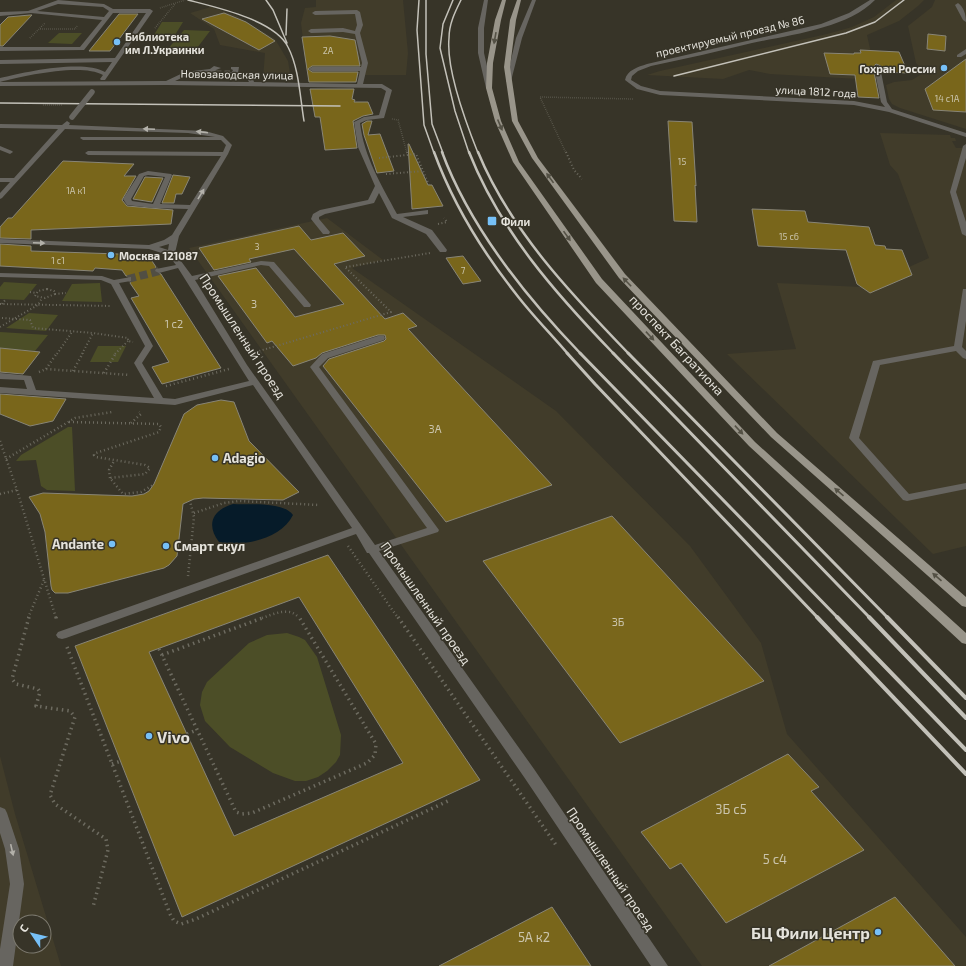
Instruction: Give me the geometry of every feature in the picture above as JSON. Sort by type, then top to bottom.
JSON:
[{"type":"main road","name":"проспект Багратиона","points":[[504,0],[498,20],[490,63],[489,88],[498,121],[516,162],[599,281],[752,444],[966,640]]},
{"type":"main road","name":"проспект Багратиона","points":[[519,0],[513,20],[507,67],[515,120],[535,158],[622,276],[774,435],[966,603]]},
{"type":"street","points":[[486,0],[481,28],[481,53],[489,88]]},
{"type":"street","points":[[508,81],[519,38],[534,0]]},
{"type":"street","name":"проектируемый проезд № 86","points":[[660,93],[644,90],[634,85],[628,80],[629,76],[636,70],[649,65],[810,27],[848,16],[873,0]]},
{"type":"street","points":[[30,12],[58,2],[104,6],[112,11],[150,11]]},
{"type":"street","points":[[958,5],[966,20]]},
{"type":"street","points":[[0,48],[82,49],[112,11]]},
{"type":"street","points":[[0,197],[65,126],[100,83],[150,11]]},
{"type":"street","points":[[0,14],[30,12],[105,19]]},
{"type":"street","points":[[315,13],[357,12],[360,25],[357,33],[365,63],[360,84]]},
{"type":"street","points":[[312,31],[343,30],[357,33]]},
{"type":"street","points":[[959,56],[966,51]]},
{"type":"street","points":[[0,62],[117,60]]},
{"type":"street","points":[[877,67],[884,102],[890,110]]},
{"type":"street","points":[[0,80],[73,68],[89,68],[104,72],[106,75]]},
{"type":"street","points":[[312,69],[364,69]]},
{"type":"street","points":[[167,83],[186,73],[215,71],[210,76],[233,76],[233,71],[250,77],[252,84]]},
{"type":"street","name":"Новозаводская улица","points":[[0,84],[373,84],[382,86],[389,90],[382,117]]},
{"type":"street","name":"улица 1812 года","points":[[660,93],[854,103],[890,110],[966,135]]},
{"type":"street","points":[[382,117],[366,118],[357,122],[358,138],[365,159],[395,216],[429,232],[440,251]]},
{"type":"street","points":[[0,126],[65,126],[203,132],[225,138],[229,145],[175,236],[171,254],[159,248],[149,247],[0,242]]},
{"type":"street","points":[[83,138],[212,140],[225,138]]},
{"type":"street","points":[[966,146],[965,155],[953,192],[966,234]]},
{"type":"street","points":[[0,148],[10,152]]},
{"type":"street","points":[[88,153],[225,154]]},
{"type":"street","points":[[156,205],[169,175],[148,173],[142,174],[127,199],[128,201],[134,204],[193,207]]},
{"type":"street","points":[[0,180],[15,180]]},
{"type":"street","points":[[956,180],[966,180]]},
{"type":"street","points":[[326,232],[315,219],[316,216],[322,212],[371,201],[379,185]]},
{"type":"street","points":[[395,216],[425,212]]},
{"type":"street","points":[[149,247],[167,242],[175,236]]},
{"type":"street","name":"Промышленный проезд","points":[[171,254],[190,279],[255,382],[371,550],[529,773],[660,966]]},
{"type":"street","points":[[190,279],[253,264],[271,264],[307,305]]},
{"type":"street","points":[[159,271],[180,266]]},
{"type":"street","points":[[0,275],[102,278],[114,282],[128,279]]},
{"type":"street","points":[[114,282],[149,346],[138,362],[160,401]]},
{"type":"street","points":[[958,348],[966,291]]},
{"type":"street","points":[[371,550],[434,530],[314,367],[324,356],[382,338]]},
{"type":"street","points":[[958,348],[966,356]]},
{"type":"street","points":[[958,348],[876,363],[854,438],[907,498],[966,486]]},
{"type":"street","points":[[0,376],[28,378],[32,392]]},
{"type":"street","points":[[0,390],[175,402],[255,382]]},
{"type":"street","points":[[62,635],[357,530]]},
{"type":"street","points":[[0,813],[12,849],[17,884],[5,966]]},
{"type":"path","points":[[150,11],[185,0]]},
{"type":"path","points":[[18,49],[53,14]]},
{"type":"path","points":[[40,28],[75,29],[77,26]]},
{"type":"path","points":[[582,179],[574,170],[540,97],[634,99]]},
{"type":"path","points":[[43,105],[63,105]]},
{"type":"path","points":[[382,117],[398,120],[408,155]]},
{"type":"path","points":[[365,159],[416,154],[429,185]]},
{"type":"path","points":[[374,176],[424,171]]},
{"type":"path","points":[[434,224],[447,222],[444,218]]},
{"type":"path","points":[[263,359],[259,351],[391,312],[345,267],[440,251]]},
{"type":"path","points":[[30,292],[36,293],[47,289],[54,291],[54,294]]},
{"type":"path","points":[[36,293],[35,296],[42,298],[48,298],[54,294],[66,293]]},
{"type":"path","points":[[0,327],[38,305],[42,298]]},
{"type":"path","points":[[1,304],[6,299]]},
{"type":"path","points":[[1,304],[114,306]]},
{"type":"path","points":[[2,318],[30,320],[33,328],[93,333],[128,338],[128,342]]},
{"type":"path","points":[[72,331],[46,369],[146,377]]},
{"type":"path","points":[[73,371],[93,333]]},
{"type":"path","points":[[104,373],[109,362],[118,349],[128,342],[147,343]]},
{"type":"path","points":[[153,389],[229,369]]},
{"type":"path","points":[[6,459],[75,418],[117,411]]},
{"type":"path","points":[[130,423],[140,417],[140,412],[137,411]]},
{"type":"path","points":[[69,422],[159,424],[161,429],[155,434],[96,453],[94,455],[96,458],[149,467],[150,470],[145,474],[110,478]]},
{"type":"path","points":[[0,440],[17,490],[53,611],[174,921],[181,924],[203,916],[448,801]]},
{"type":"path","points":[[114,460],[109,470],[110,478],[123,494],[141,492],[153,485]]},
{"type":"path","points":[[0,494],[17,490]]},
{"type":"path","points":[[186,591],[194,513],[190,501]]},
{"type":"path","points":[[194,513],[224,503],[239,501],[319,505]]},
{"type":"path","points":[[341,536],[559,849]]},
{"type":"path","points":[[44,580],[28,619],[12,679],[16,684],[38,689],[40,692],[36,706],[70,711],[75,717],[50,795],[55,804],[106,839],[108,844],[108,850],[93,907]]},
{"type":"path","points":[[159,648],[162,656],[236,812],[242,814],[252,813],[367,763],[373,759],[377,749],[376,744],[298,616],[294,613],[284,611],[277,613],[162,656]]},
{"type":"path","points":[[187,734],[197,730]]},
{"type":"path","points":[[112,764],[121,760]]},
{"type":"shaded area","points":[[316,0],[403,0],[408,53],[406,75],[358,75],[357,79],[349,79],[349,81],[307,80],[310,73],[307,72],[301,23],[305,8],[316,7]]},
{"type":"shaded area","points":[[896,0],[924,0],[899,21],[867,35],[877,80],[770,74],[749,70],[723,79],[647,75],[852,27],[874,17]]},
{"type":"shaded area","name":"Гохран России","points":[[935,0],[966,0],[966,129],[900,108],[892,104],[889,99],[886,85],[894,82],[912,80],[925,72],[916,63],[908,26],[932,7]]},
{"type":"shaded area","points":[[211,7],[237,16],[275,39],[288,61],[291,79],[263,79],[265,53],[220,45],[214,29],[190,13]]},
{"type":"shaded area","points":[[880,133],[950,135],[951,138],[955,138],[956,141],[952,141],[956,148],[966,148],[966,546],[933,554],[727,354],[796,349],[777,283],[861,287],[929,258],[898,174],[890,165]]},
{"type":"shaded area","points":[[327,218],[383,260],[352,268],[556,411],[690,546],[761,643],[787,734],[966,937],[966,966],[702,966],[189,248]]},
{"type":"shaded area","points":[[0,756],[15,814],[45,914],[12,914],[12,954],[52,954],[52,936],[61,966],[0,966]]},
{"type":"green space","points":[[162,22],[183,22],[175,35],[154,35]]},
{"type":"green space","points":[[184,30],[210,31],[194,52],[166,51]]},
{"type":"green space","points":[[59,33],[82,33],[72,44],[48,43]]},
{"type":"green space","points":[[4,282],[37,284],[24,300],[0,299],[0,287]]},
{"type":"green space","points":[[100,283],[102,302],[62,301],[72,284]]},
{"type":"green space","points":[[29,313],[58,315],[46,331],[6,328]]},
{"type":"green space","points":[[0,332],[48,335],[35,351],[0,348]]},
{"type":"green space","points":[[98,346],[126,346],[118,362],[90,362]]},
{"type":"green space","points":[[68,427],[72,427],[75,491],[47,490],[41,486],[36,460],[16,461],[21,455]]},
{"type":"green space","points":[[287,633],[305,640],[317,657],[341,735],[340,755],[336,762],[318,777],[306,781],[295,781],[273,773],[230,747],[205,721],[200,705],[202,692],[207,682],[249,643],[267,635]]},
{"type":"water","points":[[233,504],[274,506],[282,508],[293,515],[280,530],[261,539],[239,543],[219,542],[213,530],[213,519],[220,510]]},
{"type":"building","points":[[224,13],[246,22],[275,41],[259,50],[202,19]]},
{"type":"building","points":[[119,14],[138,14],[110,51],[89,51]]},
{"type":"building","points":[[32,15],[3,46],[0,46],[0,25],[8,17]]},
{"type":"building","points":[[928,34],[946,36],[945,51],[927,49]]},
{"type":"building","points":[[330,36],[355,40],[360,66],[312,66],[308,69],[312,72],[358,72],[356,82],[309,82],[302,37]]},
{"type":"building","points":[[860,50],[899,52],[908,73],[882,72],[881,66],[876,64],[873,67],[879,98],[858,97],[855,75],[830,74],[824,53],[854,54],[861,53]]},
{"type":"building","points":[[966,59],[966,112],[933,110],[925,89]]},
{"type":"building","points":[[310,89],[354,89],[352,99],[355,100],[354,102],[368,102],[373,114],[363,116],[353,121],[357,148],[325,150],[320,117],[315,117]]},
{"type":"building","points":[[367,121],[372,121],[368,135],[380,134],[394,171],[377,173],[364,135],[362,124]]},
{"type":"building","points":[[668,121],[692,122],[697,222],[674,221]]},
{"type":"building","points":[[408,144],[428,185],[432,185],[443,206],[412,209]]},
{"type":"building","points":[[63,161],[134,164],[124,176],[136,176],[122,200],[127,206],[173,210],[171,224],[31,230],[31,239],[0,238],[0,227],[8,218],[12,218]]},
{"type":"building","points":[[173,175],[190,177],[182,194],[176,194],[174,203],[162,203]]},
{"type":"building","points":[[145,177],[163,178],[152,202],[133,199]]},
{"type":"building","points":[[752,209],[805,211],[808,222],[869,227],[875,245],[885,246],[886,249],[902,250],[912,275],[870,293],[857,284],[846,250],[758,246]]},
{"type":"building","points":[[299,226],[311,240],[343,233],[365,256],[334,264],[385,319],[403,313],[417,326],[408,329],[552,485],[446,522],[323,366],[329,359],[384,341],[386,339],[385,335],[378,335],[322,353],[316,358],[293,366],[272,341],[267,343],[218,276],[256,268],[295,317],[344,304],[294,249],[249,259],[251,262],[214,270],[199,248]]},
{"type":"building","points":[[0,244],[31,246],[31,251],[148,255],[156,267],[154,271],[161,274],[221,368],[162,384],[152,367],[169,362],[131,298],[139,296],[130,283],[132,281],[132,276],[126,276],[122,270],[95,268],[93,271],[0,266]]},
{"type":"building","points":[[463,256],[481,281],[463,284],[446,258]]},
{"type":"building","points":[[0,348],[40,352],[23,374],[0,372]]},
{"type":"building","points":[[0,394],[66,399],[53,421],[30,426],[0,414]]},
{"type":"building","points":[[221,400],[234,402],[249,441],[299,492],[283,500],[194,499],[183,504],[177,556],[169,565],[164,568],[68,593],[55,593],[51,586],[45,532],[40,514],[29,497],[43,493],[132,496],[144,494],[149,491],[154,484],[184,414],[197,405]]},
{"type":"building","points":[[612,516],[764,681],[620,743],[483,561]]},
{"type":"building","name":"Vivo","points":[[328,555],[480,780],[182,917],[75,646]],"holes":[[[299,597],[403,763],[234,836],[149,652]]]},
{"type":"building","points":[[788,754],[819,787],[811,791],[864,850],[726,923],[681,863],[670,869],[641,832]]},
{"type":"building","name":"БЦ Фили Центр","points":[[895,897],[955,966],[769,966]]},
{"type":"building","points":[[552,907],[591,966],[439,966]]},
{"type":"tunnel","points":[[216,73],[231,73]]},
{"type":"tunnel","points":[[128,279],[159,271]]},
{"type":"railway","points":[[188,0],[213,6],[258,22],[271,29],[281,38],[288,47],[295,64],[302,106]]},
{"type":"railway","points":[[266,0],[273,10],[287,43]]},
{"type":"railway","points":[[419,0],[417,30],[424,125],[434,153]]},
{"type":"railway","points":[[426,0],[426,54],[432,124],[443,153]]},
{"type":"railway","points":[[453,0],[443,24],[440,48],[455,111],[469,153]]},
{"type":"railway","points":[[461,0],[451,23],[449,51],[458,96],[478,153]]},
{"type":"railway","points":[[674,76],[846,33],[875,22],[904,0]]},
{"type":"railway","points":[[286,35],[287,9]]},
{"type":"railway","points":[[0,103],[302,106]]},
{"type":"railway","points":[[302,106],[340,106]]},
{"type":"railway","points":[[302,106],[304,121]]},
{"type":"railway","points":[[434,152],[450,190],[480,244],[503,278],[522,302],[568,354]]},
{"type":"railway","points":[[442,152],[468,208],[501,260],[540,309],[581,354]]},
{"type":"railway","points":[[469,152],[482,181],[513,235],[551,285],[614,354]]},
{"type":"railway","points":[[478,152],[491,181],[507,208],[544,260],[585,308],[629,354]]},
{"type":"railway","points":[[567,353],[818,618]]},
{"type":"railway","points":[[580,353],[838,618]]},
{"type":"railway","points":[[613,353],[870,618]]},
{"type":"railway","points":[[628,353],[888,618]]},
{"type":"railway","points":[[817,617],[966,774]]},
{"type":"railway","points":[[837,617],[966,750]]},
{"type":"railway","points":[[869,617],[966,718]]},
{"type":"railway","points":[[887,617],[966,698]]},
{"type":"place","name":"Библиотека им Л.Украинки","points":[[117,42]]},
{"type":"place","name":"Гохран России","points":[[944,68]]},
{"type":"place","name":"Фили","points":[[492,221]]},
{"type":"place","name":"Москва 121087","points":[[111,255]]},
{"type":"place","name":"Adagio","points":[[215,458]]},
{"type":"place","name":"Andante","points":[[112,544]]},
{"type":"place","name":"Смарт скул","points":[[166,546]]},
{"type":"place","name":"Vivo","points":[[149,736]]},
{"type":"place","name":"БЦ Фили Центр","points":[[878,932]]}]
